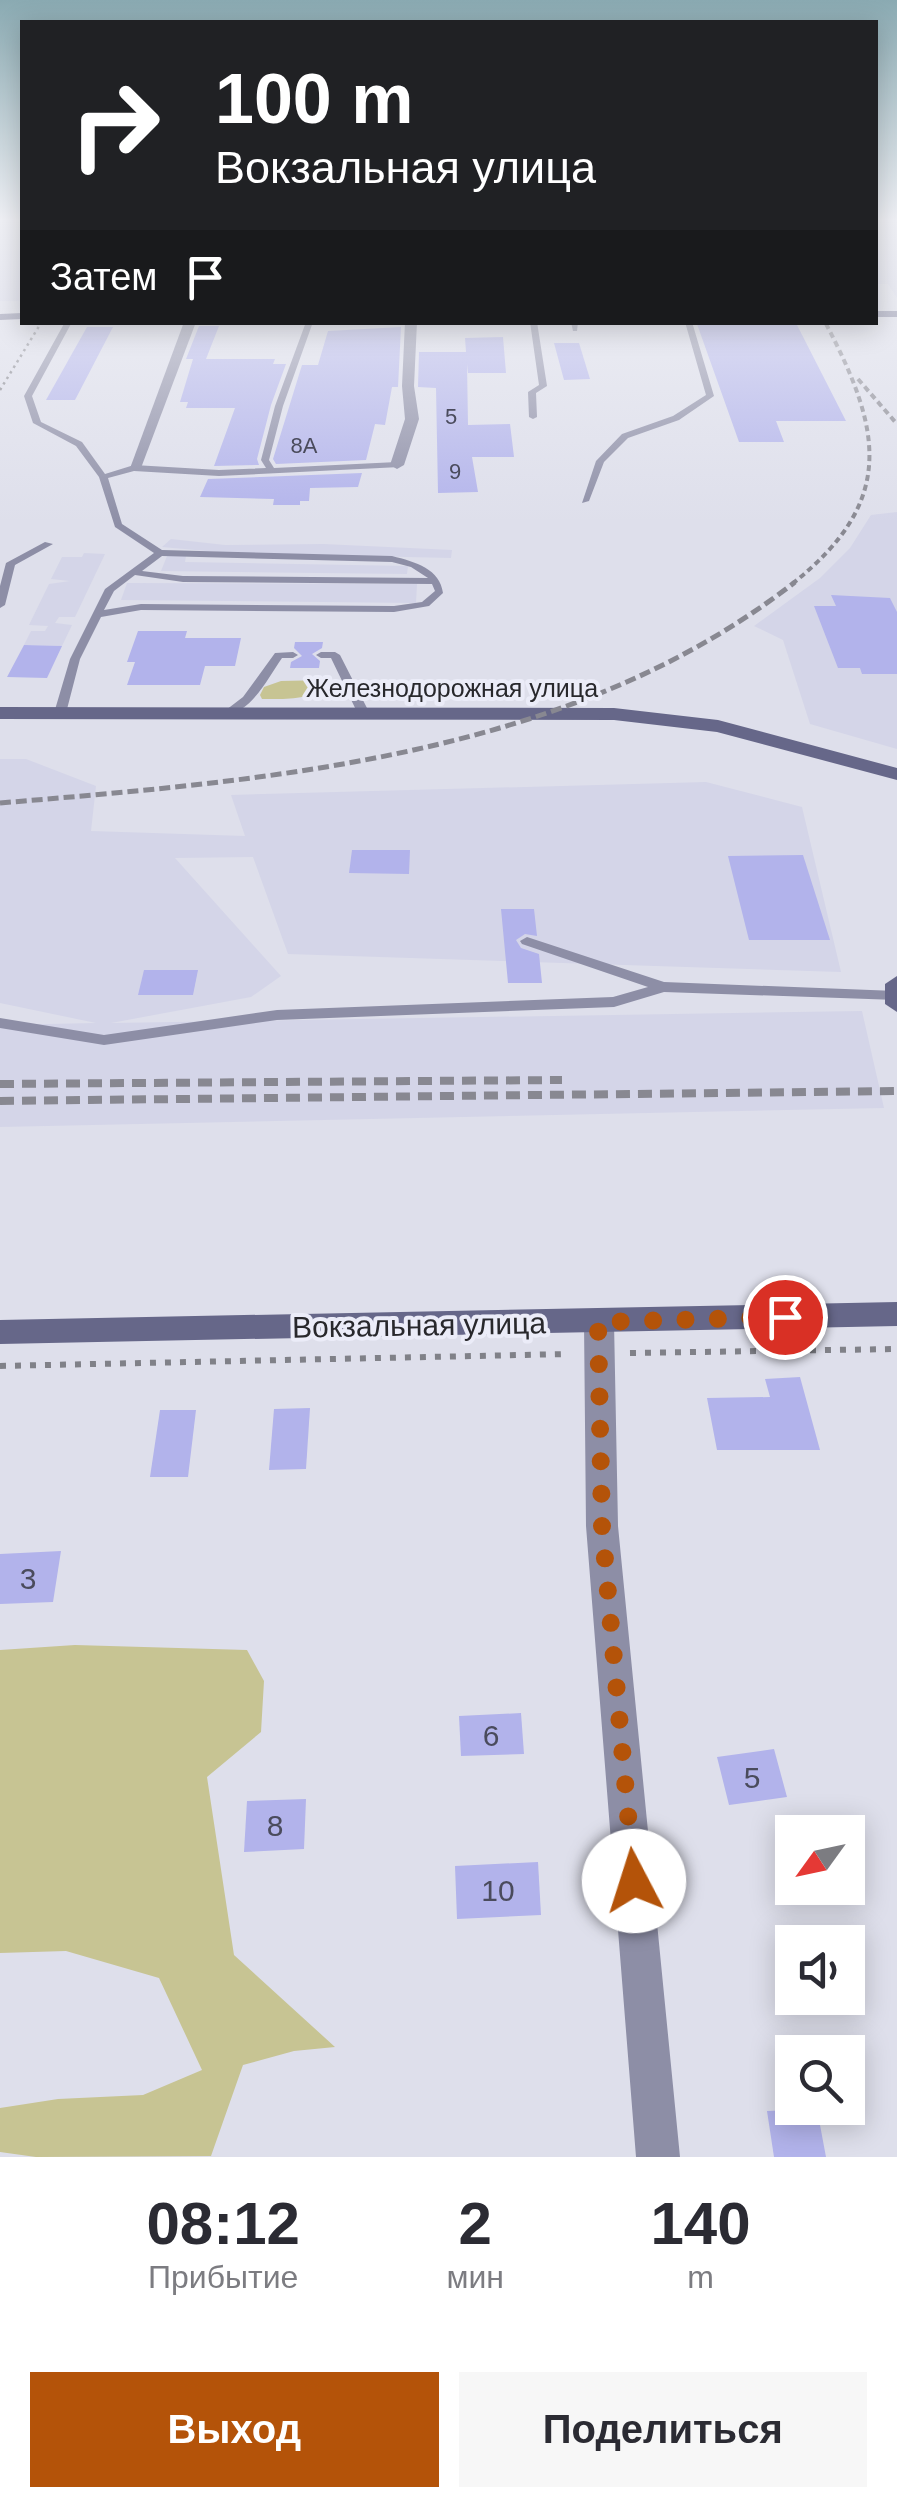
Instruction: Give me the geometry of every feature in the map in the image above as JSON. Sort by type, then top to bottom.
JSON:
[{"type":"main road","name":"Железнодорожная улица","points":[[0,713],[548,712],[667,718],[774,738],[897,774]]},
{"type":"main road","points":[[897,984],[897,1004]]},
{"type":"main road","name":"Вокзальная улица","points":[[0,1332],[599,1338],[897,1314]]},
{"type":"street","points":[[134,468],[189,325]]},
{"type":"street","points":[[397,465],[412,418],[408,386],[410,325]]},
{"type":"street","points":[[599,1338],[602,1526],[658,2157]]},
{"type":"lane","points":[[68,325],[28,396],[38,424],[79,444],[103,477],[118,525],[160,553],[392,559],[419,565],[437,582],[440,591],[434,600],[420,607],[140,607],[100,614]]},
{"type":"lane","points":[[270,468],[265,460],[279,406],[309,325]]},
{"type":"lane","points":[[533,325],[543,386],[532,392],[533,417]]},
{"type":"lane","points":[[586,502],[600,461],[624,436],[676,418],[710,396],[689,325]]},
{"type":"lane","points":[[103,477],[134,468],[219,473],[397,465]]},
{"type":"lane","points":[[0,605],[11,564],[48,544]]},
{"type":"lane","points":[[60,713],[74,659],[110,590],[160,553]]},
{"type":"lane","points":[[138,572],[182,578],[437,582]]},
{"type":"lane","points":[[321,655],[335,654],[364,712]]},
{"type":"lane","points":[[230,712],[246,699],[279,655],[292,655]]},
{"type":"lane","points":[[527,941],[664,987],[896,996]]},
{"type":"lane","points":[[0,1023],[104,1040],[277,1015],[614,1002],[664,987]]},
{"type":"path","points":[[0,390],[40,325]]},
{"type":"path","points":[[0,1366],[599,1338],[897,1350]]},
{"type":"shaded area","points":[[897,512],[897,749],[810,724],[783,640],[754,626],[820,578],[850,548],[871,515]]},
{"type":"shaded area","points":[[171,539],[225,545],[323,544],[452,550],[451,558],[229,553],[162,547]]},
{"type":"shaded area","points":[[84,553],[105,554],[75,617],[59,617],[55,623],[72,625],[62,646],[24,645],[31,631],[45,631],[48,626],[29,625],[49,584],[70,581],[51,579],[62,557],[82,557]]},
{"type":"shaded area","points":[[167,556],[186,556],[185,562],[408,566],[407,574],[161,571]]},
{"type":"shaded area","points":[[127,583],[417,584],[416,603],[121,600]]},
{"type":"shaded area","points":[[281,681],[330,682],[314,693],[298,698],[262,699],[260,695],[264,687]]},
{"type":"shaded area","points":[[0,759],[26,759],[96,786],[91,831],[245,836],[231,795],[706,782],[802,807],[841,972],[288,954],[253,857],[175,858],[281,976],[251,997],[111,1023],[862,1011],[884,1108],[0,1127],[0,1025],[96,1023],[0,1003]]},
{"type":"shaded area","points":[[75,1645],[247,1650],[264,1681],[261,1732],[207,1777],[234,1955],[335,2047],[294,2051],[243,2065],[211,2156],[36,2157],[0,2152],[0,2108],[58,2099],[143,2095],[202,2070],[159,1978],[66,1951],[0,1953],[0,1650]]},
{"type":"building","points":[[697,325],[797,325],[846,421],[776,421],[784,442],[739,442]]},
{"type":"building","points":[[199,326],[219,326],[206,359],[275,359],[273,364],[286,364],[271,405],[257,459],[259,465],[214,466],[235,408],[186,408],[188,402],[180,402],[193,359],[186,359]]},
{"type":"building","points":[[87,327],[113,327],[75,400],[46,400]]},
{"type":"building","points":[[401,327],[398,387],[392,387],[385,425],[375,424],[366,460],[276,464],[273,459],[302,365],[318,365],[328,331]]},
{"type":"building","points":[[503,337],[506,373],[468,373],[467,364],[468,425],[510,424],[514,457],[472,457],[478,492],[438,493],[436,388],[418,387],[419,352],[466,352],[465,338]]},
{"type":"building","points":[[554,343],[579,343],[590,379],[564,380]]},
{"type":"building","points":[[362,473],[358,487],[310,488],[309,501],[300,501],[300,505],[273,505],[274,499],[200,497],[208,479]]},
{"type":"building","points":[[831,595],[890,598],[897,612],[897,674],[862,674],[860,668],[838,668],[814,606],[836,606]]},
{"type":"building","points":[[138,631],[187,631],[185,638],[241,638],[235,666],[205,666],[200,685],[127,685],[135,662],[127,662]]},
{"type":"building","points":[[295,642],[323,642],[322,648],[312,654],[320,661],[319,668],[290,668],[291,662],[302,656],[294,648]]},
{"type":"building","points":[[24,645],[62,646],[47,678],[7,677]]},
{"type":"building","points":[[352,850],[410,850],[409,874],[349,873]]},
{"type":"building","points":[[803,855],[830,940],[749,940],[728,856]]},
{"type":"building","points":[[501,909],[534,909],[537,936],[525,934],[516,940],[521,948],[539,954],[542,983],[508,983]]},
{"type":"building","points":[[144,970],[198,970],[193,995],[138,995]]},
{"type":"building","points":[[800,1377],[820,1450],[717,1450],[707,1398],[770,1397],[765,1379]]},
{"type":"building","points":[[310,1408],[306,1469],[269,1470],[274,1409]]},
{"type":"building","points":[[160,1410],[196,1410],[188,1477],[150,1477]]},
{"type":"building","points":[[61,1551],[53,1602],[0,1604],[0,1554]]},
{"type":"building","points":[[521,1713],[524,1754],[461,1756],[459,1716]]},
{"type":"building","points":[[774,1749],[787,1797],[729,1805],[717,1757]]},
{"type":"building","points":[[306,1799],[304,1849],[244,1852],[247,1801]]},
{"type":"building","points":[[538,1862],[541,1915],[457,1919],[455,1866]]},
{"type":"building","points":[[767,2111],[775,2111],[775,2125],[820,2125],[826,2157],[774,2157]]},
{"type":"railway","points":[[792,584],[826,553],[849,523],[864,493],[869,462],[859,397],[826,325]]},
{"type":"railway","points":[[858,379],[897,424]]},
{"type":"railway","points":[[0,803],[312,769],[416,750],[517,723],[615,687],[708,641],[795,582]]},
{"type":"railway","points":[[0,1084],[562,1080]]},
{"type":"railway","points":[[0,1101],[897,1091]]},
{"type":"route","points":[[634,1881],[602,1526],[598,1322],[785,1317]]}]
